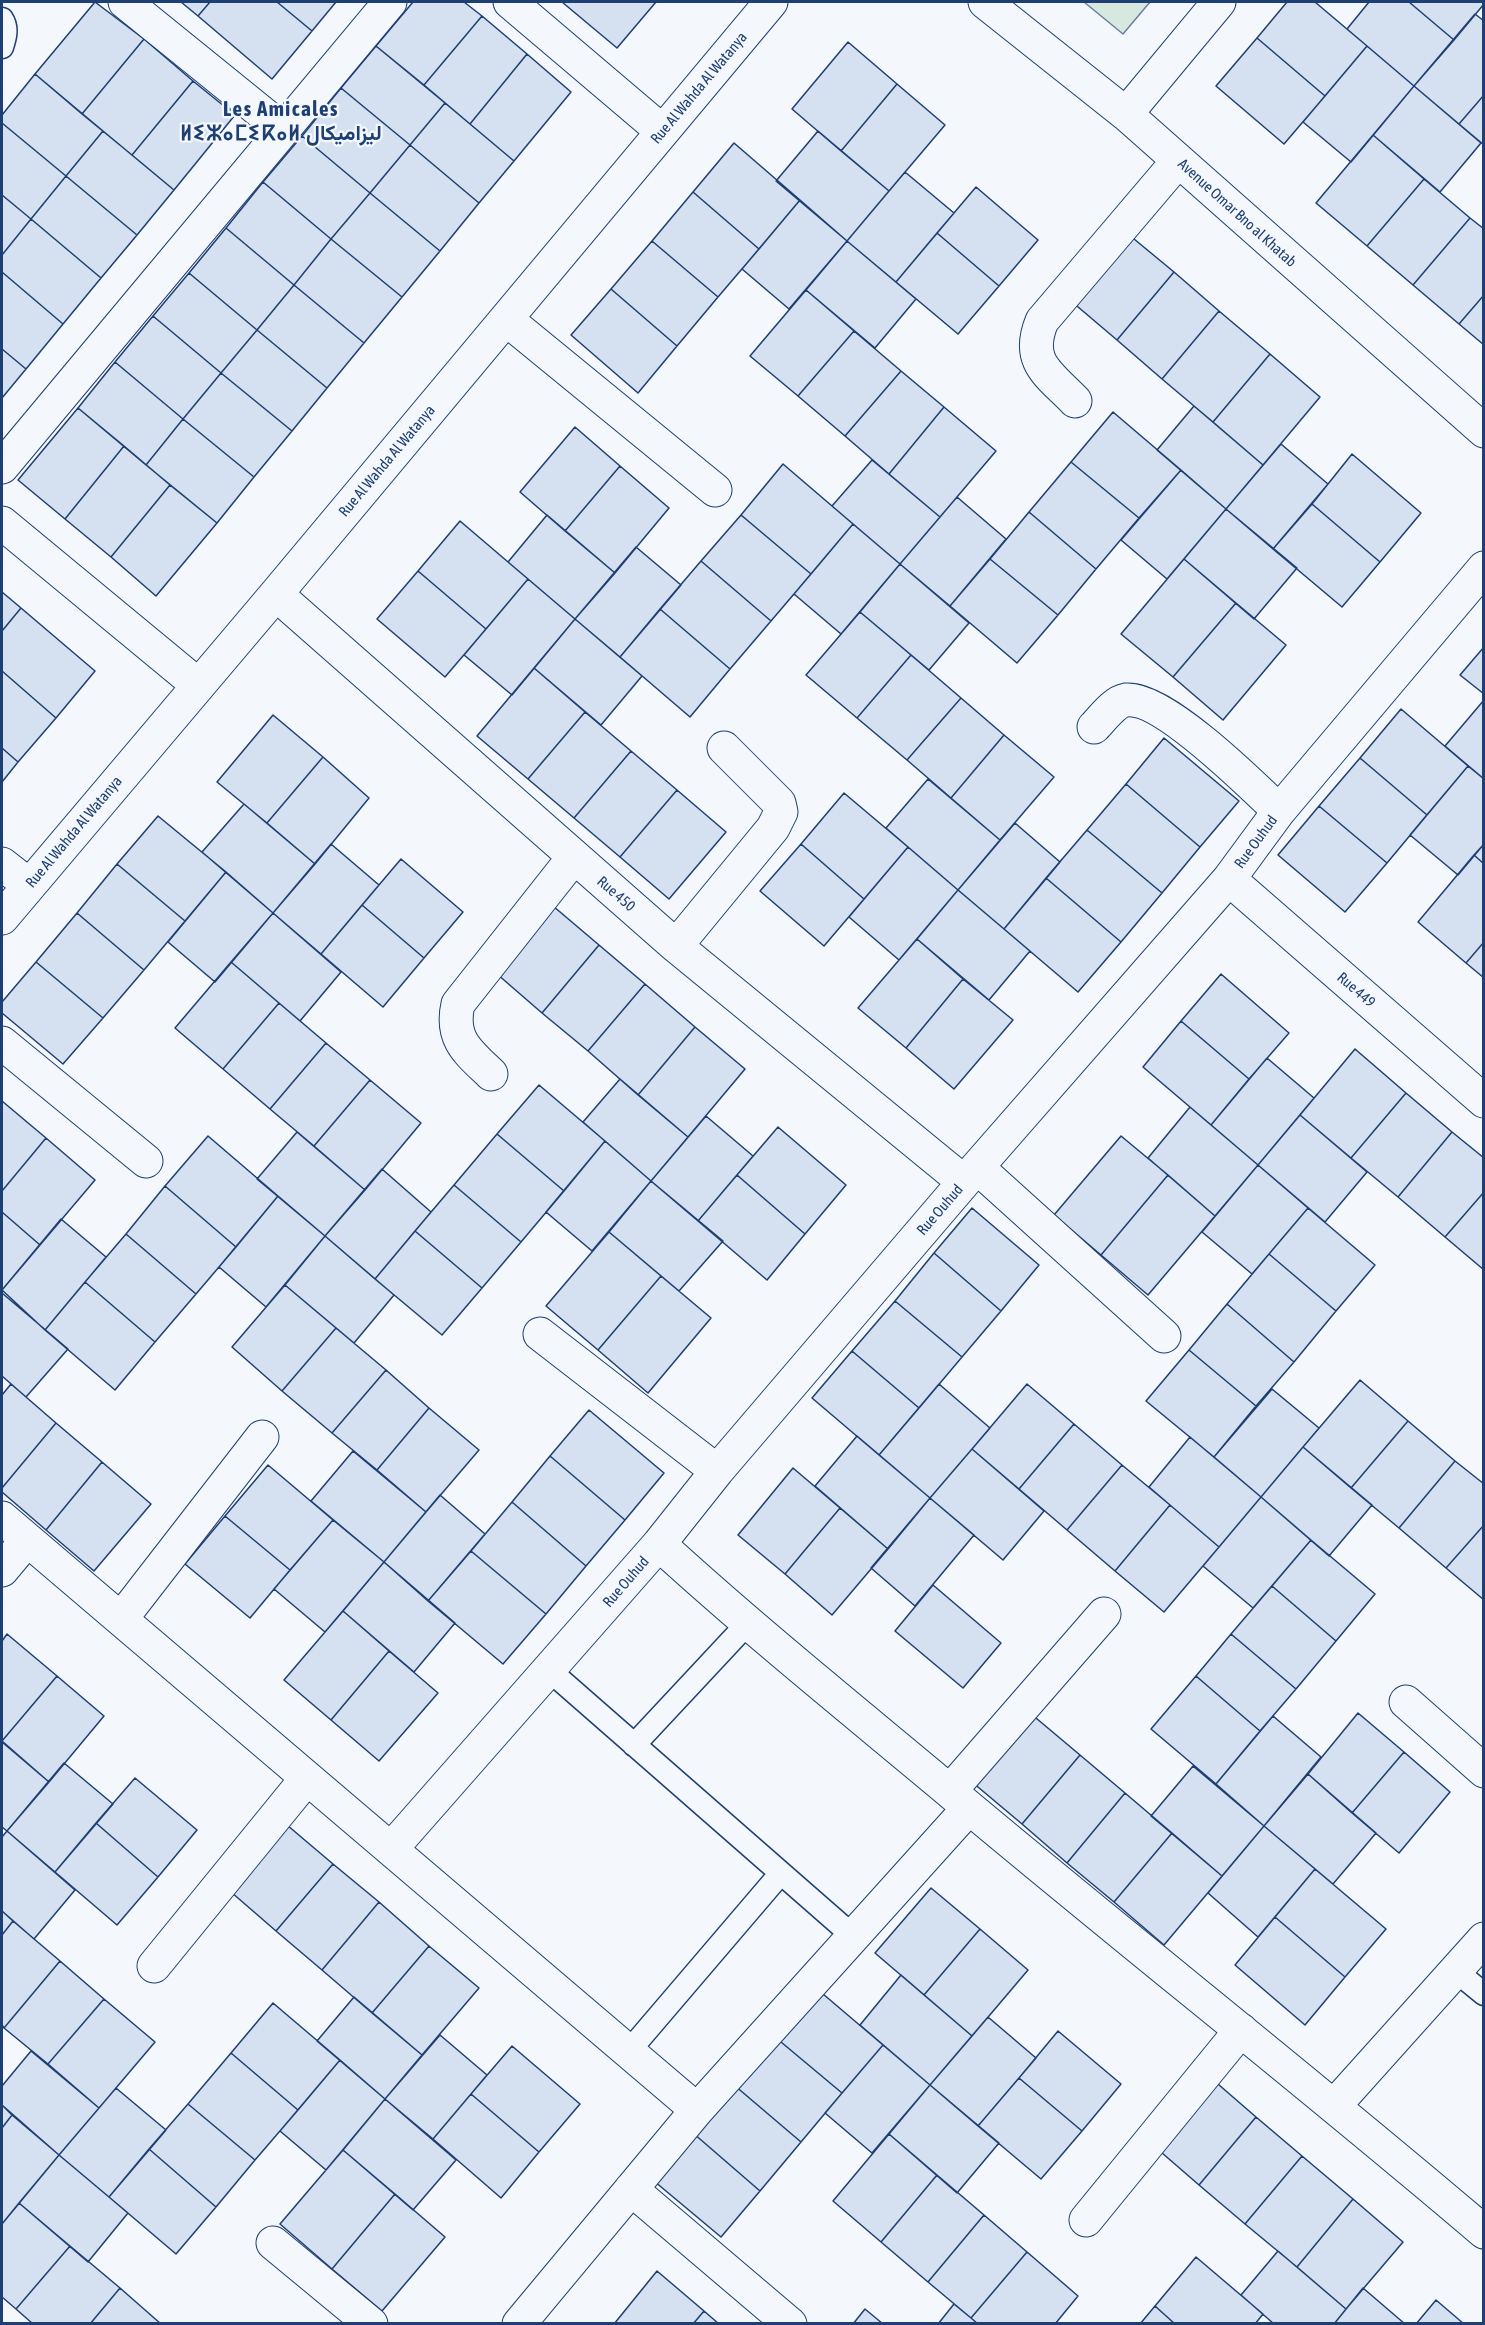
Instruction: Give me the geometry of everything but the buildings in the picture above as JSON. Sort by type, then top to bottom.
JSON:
[{"type":"street","points":[[125,2],[282,129]]},
{"type":"street","points":[[2,467],[390,2]]},
{"type":"street","points":[[510,2],[662,131]]},
{"type":"street","name":"Rue Al Wahda Al Watanya","points":[[2,918],[771,2]]},
{"type":"street","name":"Avenue Omar Bno al Khatab","points":[[985,2],[1126,114],[1484,431]]},
{"type":"street","points":[[1126,114],[1219,2]]},
{"type":"street","points":[[1075,401],[1041,366],[1036,357],[1035,341],[1042,321],[1179,160]]},
{"type":"street","points":[[506,319],[715,490]]},
{"type":"street","points":[[2,523],[198,685]]},
{"type":"street","name":"Rue Ouhud","points":[[391,1850],[659,1544],[717,1471],[1229,879],[1279,811],[1484,568]]},
{"type":"street","name":"Rue 450","points":[[276,594],[676,946],[971,1175],[1164,1336]]},
{"type":"street","points":[[1094,727],[1120,702],[1131,700],[1147,705],[1162,712],[1223,758],[1279,811]]},
{"type":"street","points":[[676,946],[773,828],[781,812],[779,803],[724,748]]},
{"type":"street","points":[[491,1074],[465,1049],[456,1030],[455,1018],[458,1004],[574,857]]},
{"type":"street","points":[[2,864],[29,885]]},
{"type":"street","name":"Rue 449","points":[[1229,879],[1484,1101]]},
{"type":"street","points":[[2,1043],[146,1161]]},
{"type":"street","points":[[540,1334],[717,1471]]},
{"type":"street","points":[[121,1619],[262,1437]]},
{"type":"street","points":[[2,1518],[697,2110]]},
{"type":"street","points":[[2,1570],[27,1540]]},
{"type":"street","points":[[659,1544],[747,1624],[959,1800],[1335,2105],[1484,2232]]},
{"type":"street","points":[[519,2324],[697,2110],[853,1936],[1104,1614]]},
{"type":"street","points":[[1406,1702],[1484,1771]]},
{"type":"street","points":[[154,1966],[307,1778]]},
{"type":"street","points":[[1335,2105],[1457,1972],[1484,1939]]},
{"type":"street","points":[[1086,2220],[1241,2030]]},
{"type":"street","points":[[631,2189],[790,2324]]},
{"type":"street","points":[[273,2242],[371,2324]]},
{"type":"lane","points":[[2,19],[5,24],[2,47]]},
{"type":"lane","points":[[634,1745],[747,1624]]},
{"type":"lane","points":[[549,1670],[853,1936]]},
{"type":"lane","points":[[629,2051],[781,1873]]},
{"type":"lane","points":[[1457,1972],[1484,1994]]},
{"type":"shaded area","points":[[1084,2],[1150,2],[1123,34]]},
{"type":"district","name":"Les Amicales ⵍⵉⵣⴰⵎⵉⴽⴰⵍ ليزاميكال","points":[[281,121]]}]
